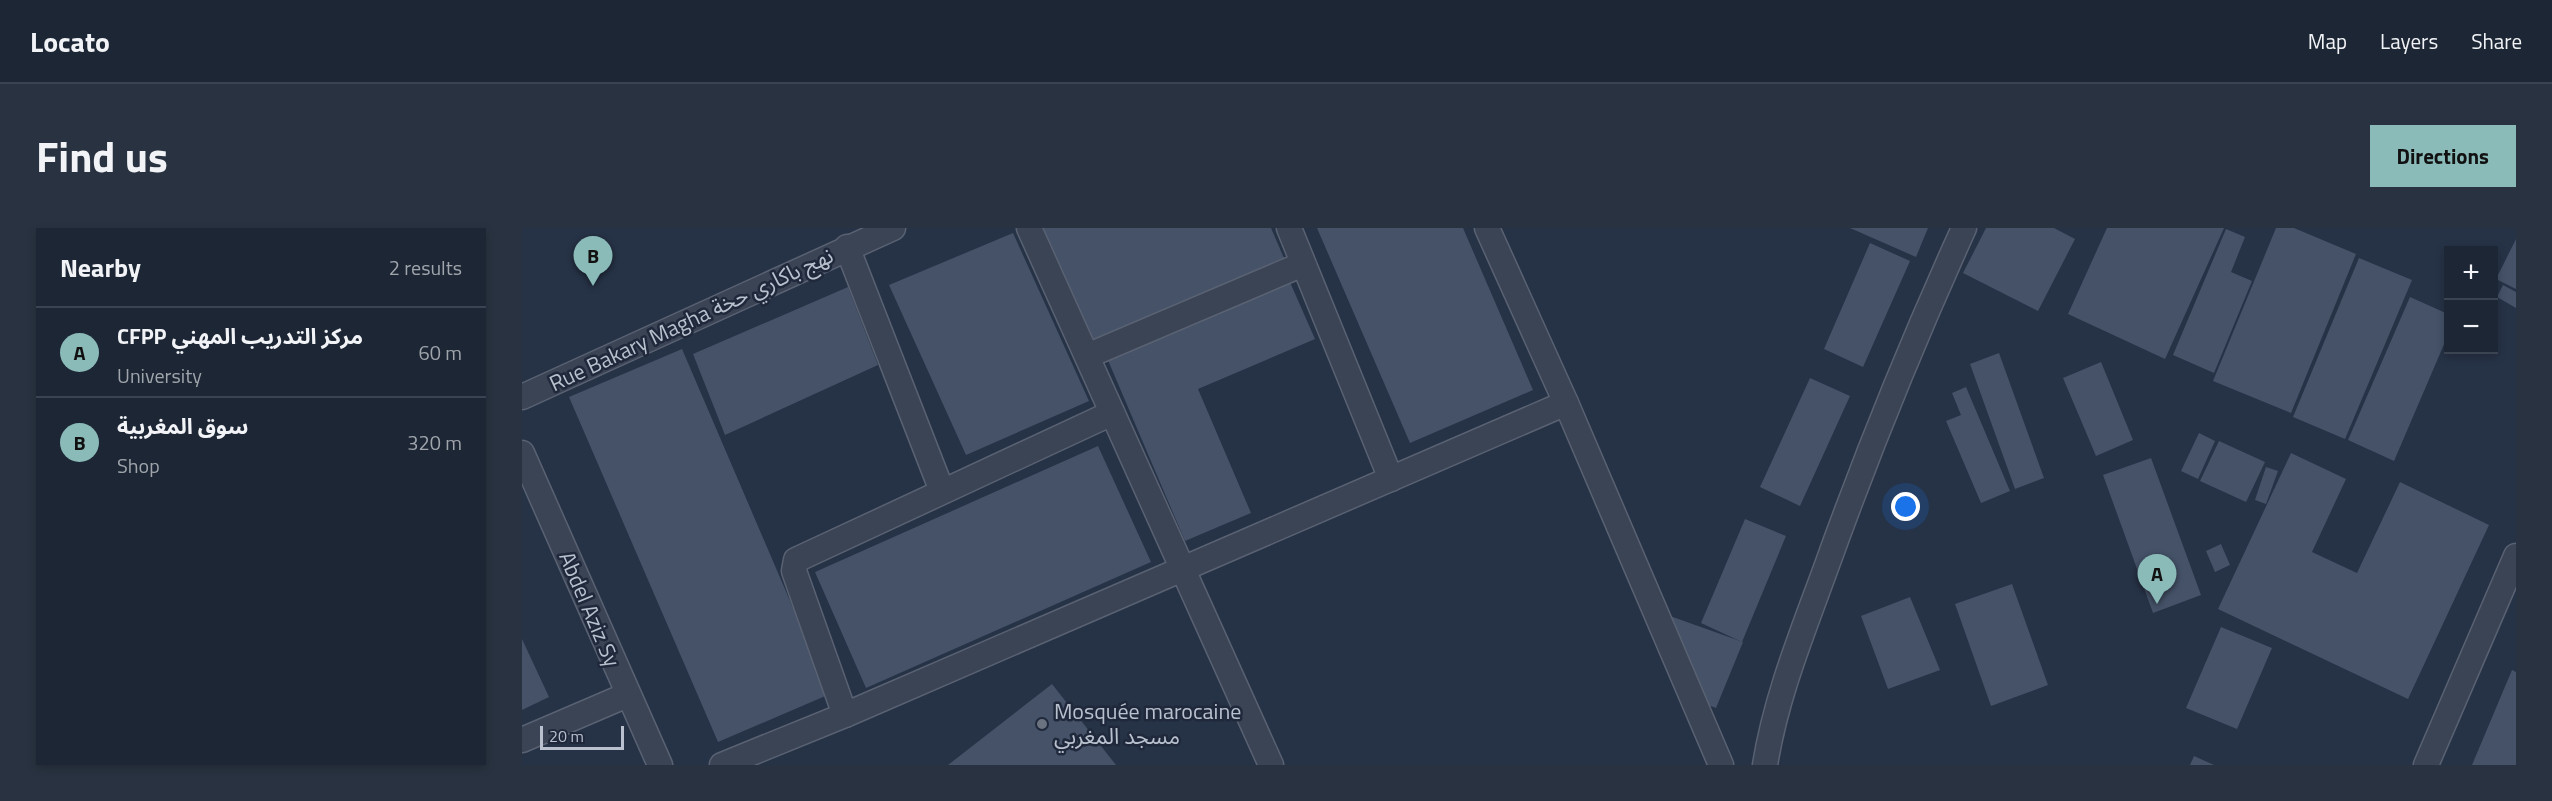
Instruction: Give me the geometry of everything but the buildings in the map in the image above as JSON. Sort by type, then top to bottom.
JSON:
[{"type":"street","name":"Rue Bakary Magha نهج باكاري حخة","points":[[522,397],[893,228]]},
{"type":"street","points":[[1029,228],[1271,765]]},
{"type":"street","points":[[1289,228],[1390,479]]},
{"type":"street","points":[[1487,228],[1566,403],[1721,765]]},
{"type":"street","points":[[1765,765],[1786,678],[1844,518],[1918,329],[1964,228]]},
{"type":"street","points":[[847,247],[942,491]]},
{"type":"street","points":[[1087,356],[1303,264]]},
{"type":"street","points":[[722,765],[846,715],[1566,403]]},
{"type":"street","points":[[846,715],[794,571],[796,560],[1112,413]]},
{"type":"street","name":"Abdel Aziz Sy","points":[[522,453],[660,765]]},
{"type":"street","points":[[2426,765],[2516,556]]},
{"type":"street","points":[[522,740],[627,694]]},
{"type":"place","name":"سوق المغربية","points":[[593,286]]},
{"type":"place","name":"CFPP مركز التدريب المهني","points":[[2157,604]]},
{"type":"place","name":"Mosquée marocaine مسجد المغربي","points":[[1042,724]]}]
